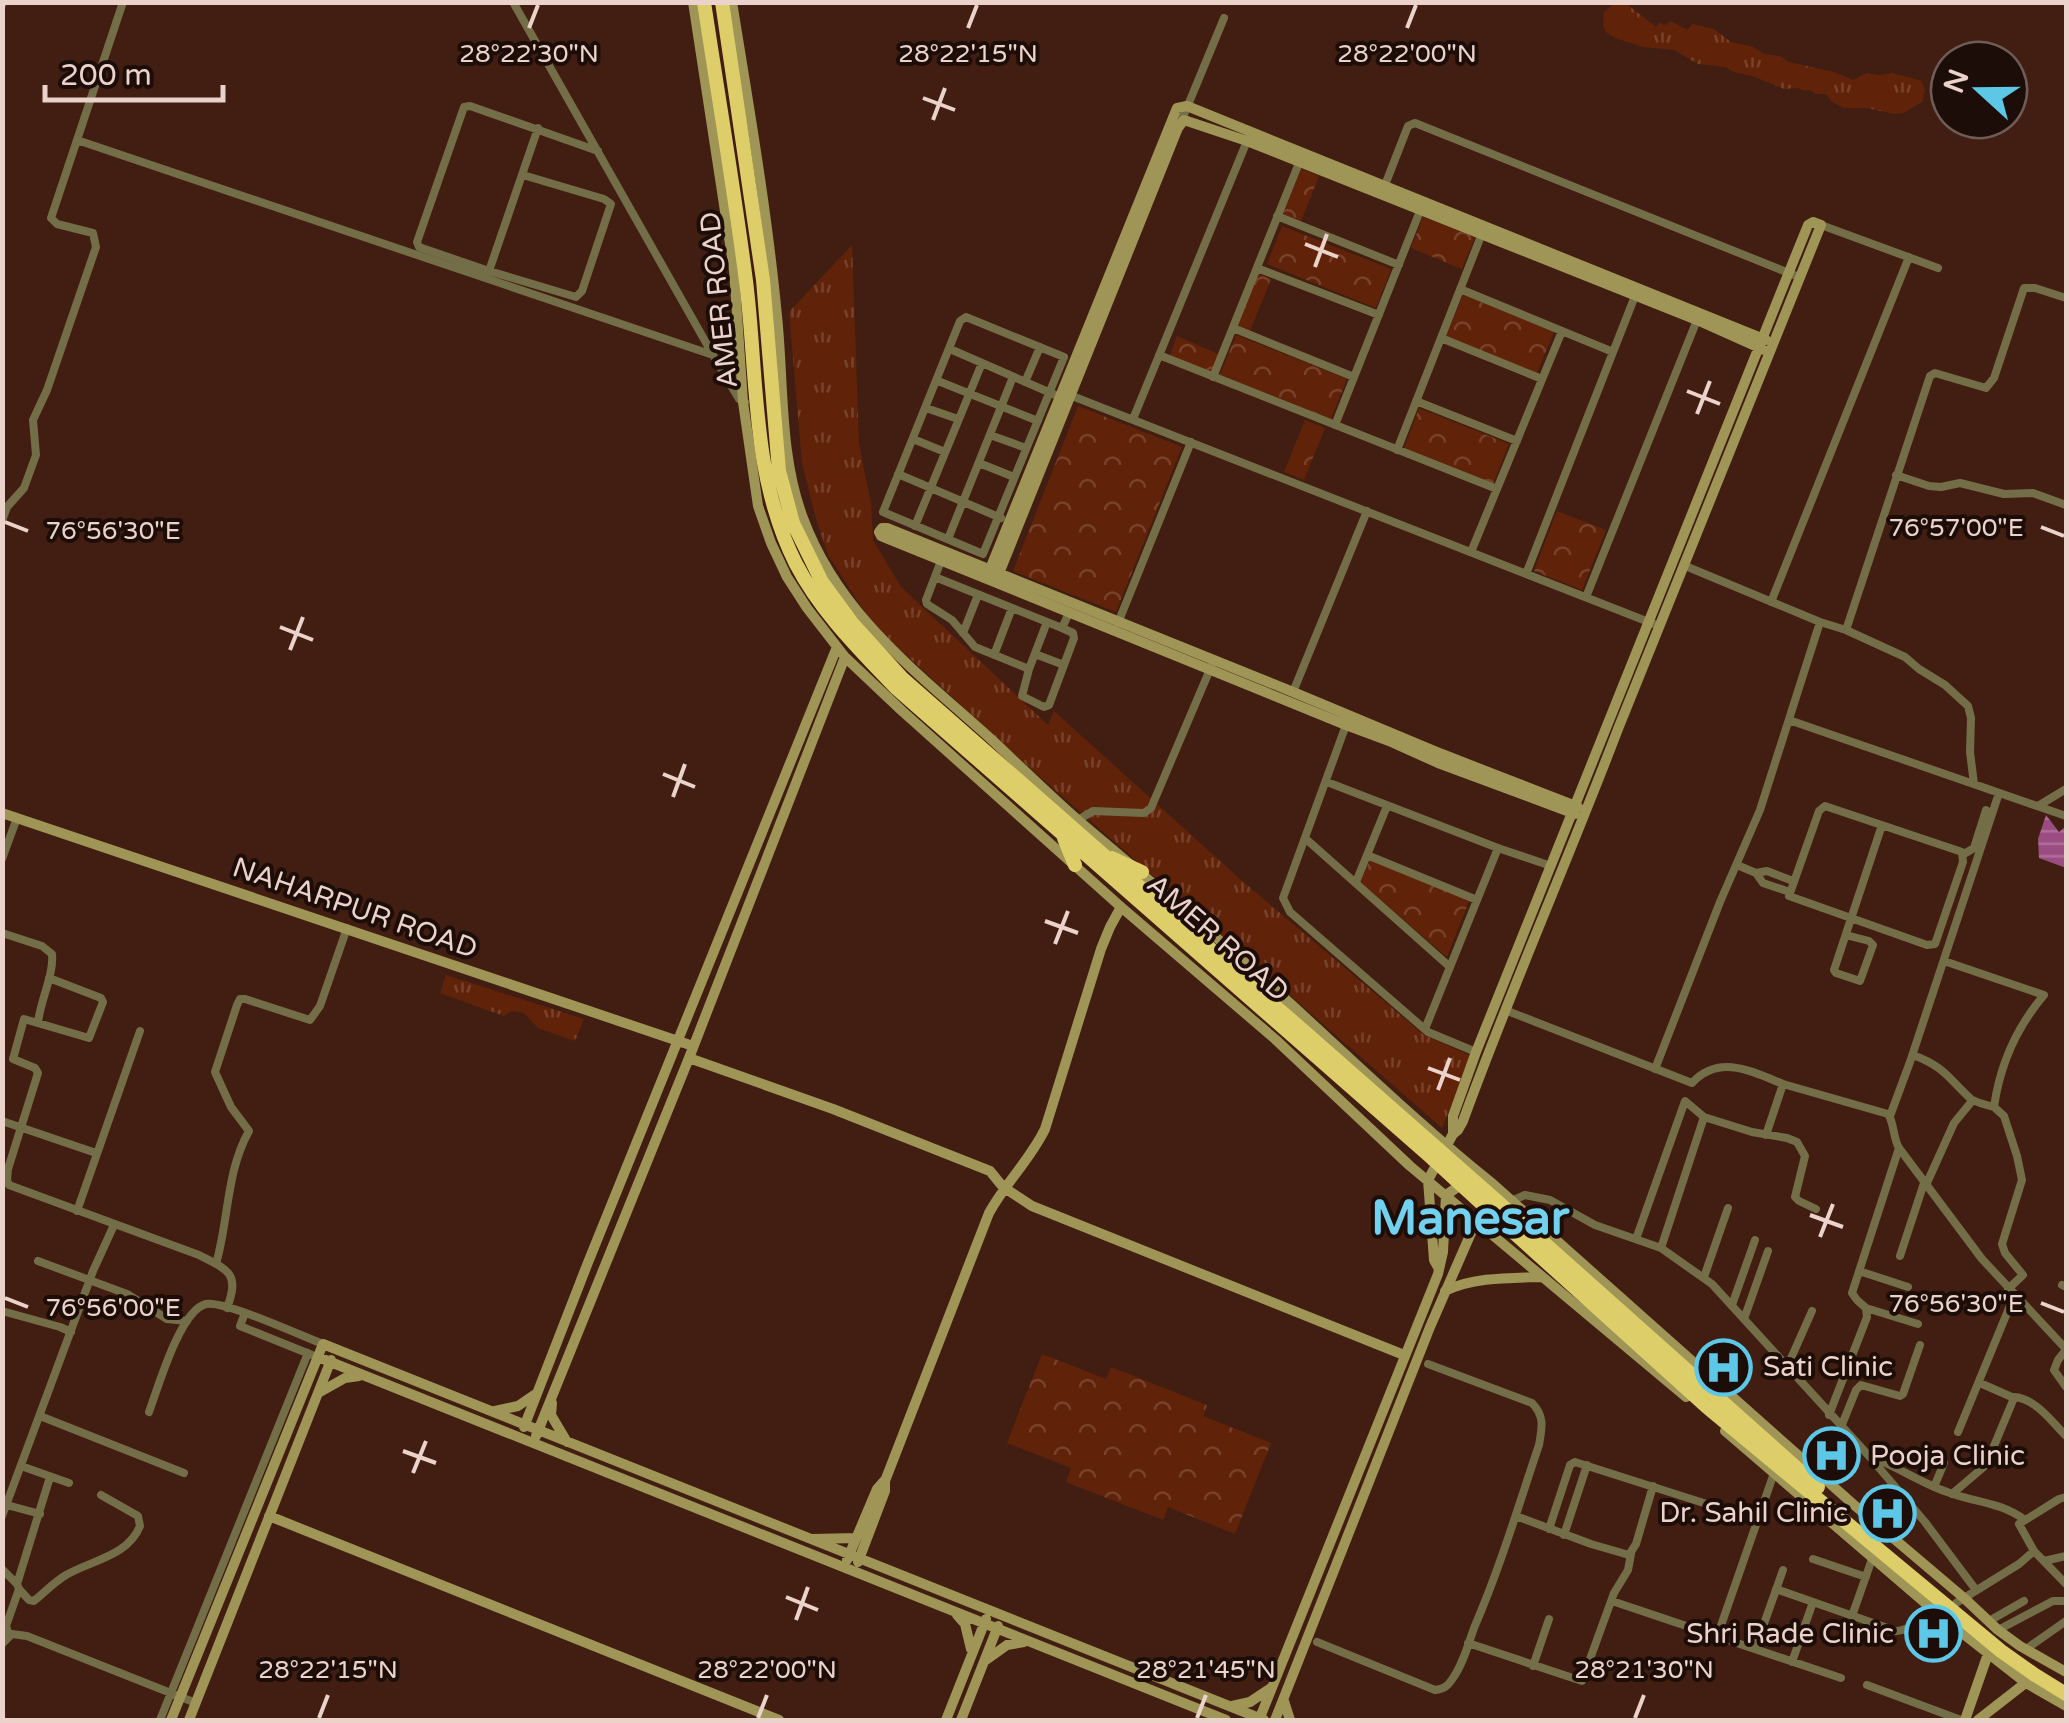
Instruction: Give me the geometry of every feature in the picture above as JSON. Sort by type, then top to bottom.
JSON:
[{"type":"highway","name":"AMER ROAD","points":[[722,2],[773,331],[779,471],[793,523],[822,582],[852,623],[902,678],[1700,1380],[1960,1600],[2006,1645],[2066,1684]]},
{"type":"highway","name":"AMER ROAD","points":[[699,3],[727,190],[746,284],[749,402],[776,518],[796,565],[814,594],[840,630],[896,688],[1063,835],[1439,1151]]},
{"type":"highway","points":[[1063,835],[1075,865]]},
{"type":"highway","points":[[1098,852],[1142,872]]},
{"type":"highway","name":"AMER ROAD","points":[[1500,1205],[1700,1404],[1992,1637],[2030,1679],[2066,1694]]},
{"type":"highway","points":[[1685,1356],[1700,1380]]},
{"type":"street","points":[[2,521],[7,507],[24,488],[34,463],[34,420],[96,247],[93,233],[57,224],[51,218],[122,2]]},
{"type":"street","points":[[513,2],[714,355],[749,402],[758,506],[771,543],[807,608],[846,657],[1428,1180],[1700,1404],[1932,1610],[2026,1649],[2066,1672]]},
{"type":"street","points":[[732,2],[753,136],[790,472],[801,513],[829,574],[852,608],[878,637],[1078,820],[1303,1013],[1439,1151],[1493,1184],[1500,1205],[1685,1356],[1777,1444]]},
{"type":"street","points":[[992,577],[1004,520],[1014,477],[1038,421],[1060,394],[1064,357],[966,317],[960,321],[883,512],[983,554],[1004,520],[1181,122],[1224,18]]},
{"type":"street","points":[[523,175],[611,204],[582,291],[576,297],[418,245],[462,110],[468,106],[598,151]]},
{"type":"street","points":[[992,577],[1060,394],[1177,108],[1187,106],[1420,210],[1484,230],[1766,345]]},
{"type":"street","points":[[1181,122],[1188,120],[1385,185],[1635,296],[1766,345]]},
{"type":"street","points":[[1385,185],[1408,126],[1416,123],[1794,275]]},
{"type":"street","points":[[490,271],[538,128]]},
{"type":"street","points":[[77,140],[714,355]]},
{"type":"street","points":[[1133,420],[1247,142]]},
{"type":"street","points":[[1214,377],[1301,158]]},
{"type":"street","points":[[1335,425],[1420,210]]},
{"type":"street","points":[[1277,216],[1399,265]]},
{"type":"street","points":[[1452,1134],[1453,1116],[1476,1052],[1654,624],[1794,275],[1808,225],[1813,222],[1938,268]]},
{"type":"street","points":[[1397,450],[1484,230]]},
{"type":"street","points":[[1770,602],[1909,258]]},
{"type":"street","points":[[1256,268],[1379,315]]},
{"type":"street","points":[[1846,630],[1930,376],[1935,373],[1983,388],[1989,386],[2024,288],[2066,298]]},
{"type":"street","points":[[1460,289],[1613,352]]},
{"type":"street","points":[[1526,574],[1635,296]]},
{"type":"street","points":[[1586,598],[1696,320]]},
{"type":"street","points":[[1233,328],[1354,377]]},
{"type":"street","points":[[1471,552],[1562,330]]},
{"type":"street","points":[[1441,338],[1542,379]]},
{"type":"street","points":[[1439,1269],[1434,1260],[1428,1180],[1439,1151],[1463,1121],[1587,812],[1654,624],[1683,565],[1766,345]]},
{"type":"street","points":[[1025,382],[1040,347]]},
{"type":"street","points":[[950,349],[1013,378],[1191,442],[1654,624]]},
{"type":"street","points":[[1160,355],[1497,489]]},
{"type":"street","points":[[915,526],[982,363]]},
{"type":"street","points":[[948,540],[1013,378]]},
{"type":"street","points":[[938,381],[1038,421]]},
{"type":"street","points":[[1416,400],[1516,441]]},
{"type":"street","points":[[926,408],[958,420]]},
{"type":"street","points":[[990,434],[1026,448]]},
{"type":"street","points":[[913,439],[945,452]]},
{"type":"street","points":[[1116,626],[1191,442]]},
{"type":"street","points":[[979,464],[1014,477]]},
{"type":"street","points":[[898,474],[1004,520]]},
{"type":"street","points":[[1896,475],[1929,486],[1960,483],[2004,494],[2033,493],[2066,505]]},
{"type":"street","points":[[1293,692],[1367,511]]},
{"type":"street","points":[[1116,626],[1069,613],[992,577],[887,528],[879,532],[880,536],[941,561],[992,577],[1116,626],[1212,665],[1346,726],[1587,812]]},
{"type":"street","points":[[941,561],[927,604],[952,620],[976,646],[1030,669]]},
{"type":"street","points":[[1683,565],[1906,657],[1945,685],[1968,706],[1972,718],[1970,752],[1974,784]]},
{"type":"street","points":[[935,578],[1062,628],[1074,635],[1046,707],[1022,696],[1046,622]]},
{"type":"street","points":[[963,633],[978,594]]},
{"type":"street","points":[[994,654],[1012,608]]},
{"type":"street","points":[[1062,628],[1069,613]]},
{"type":"street","points":[[1654,1069],[1760,810],[1820,622]]},
{"type":"street","points":[[520,1438],[837,647]]},
{"type":"street","points":[[1035,654],[1064,665]]},
{"type":"street","points":[[534,1443],[846,657]]},
{"type":"street","points":[[1078,820],[1094,812],[1144,813],[1152,808],[1212,665]]},
{"type":"street","points":[[1212,665],[1293,692],[1574,810]]},
{"type":"street","points":[[1789,720],[2066,816]]},
{"type":"street","points":[[1346,726],[1283,898],[1284,905],[1425,1029],[1476,1052]]},
{"type":"street","points":[[1327,782],[1551,866]]},
{"type":"street","points":[[2038,806],[2066,789]]},
{"type":"street","points":[[1999,793],[1890,1116],[1899,1148],[1982,1260],[2066,1350],[2054,1370],[2066,1386]]},
{"type":"street","points":[[1356,882],[1387,806]]},
{"type":"street","points":[[1964,854],[1822,807],[1789,896],[1927,945],[1935,944],[1964,854],[1975,845],[1986,810]]},
{"type":"street","name":"NAHARPUR ROAD","points":[[2,813],[678,1041],[691,1052],[990,1171],[1003,1187],[1032,1206],[1404,1355]]},
{"type":"street","points":[[2,859],[17,818]]},
{"type":"street","points":[[1846,935],[1873,945],[1860,981],[1834,972],[1846,935],[1852,918],[1882,824]]},
{"type":"street","points":[[1306,839],[1450,967]]},
{"type":"street","points":[[1425,1029],[1498,848]]},
{"type":"street","points":[[1367,855],[1477,900]]},
{"type":"street","points":[[1736,865],[1790,892]]},
{"type":"street","points":[[1756,874],[1768,871],[1794,880]]},
{"type":"street","points":[[849,1570],[885,1491],[885,1481],[989,1212],[1003,1187],[1035,1151],[1045,1129],[1101,949],[1121,907]]},
{"type":"street","points":[[216,1264],[224,1235],[229,1185],[249,1131],[231,1107],[214,1072],[237,1004],[245,999],[310,1020],[320,1006],[346,928]]},
{"type":"street","points":[[2,934],[48,949],[53,960],[38,1022]]},
{"type":"street","points":[[1944,961],[2044,995],[2010,1045],[1994,1107]]},
{"type":"street","points":[[49,978],[101,998],[103,1004],[90,1038],[24,1018],[13,1054],[15,1061],[35,1068],[38,1074],[8,1168],[9,1185],[216,1264],[234,1282],[227,1308]]},
{"type":"street","points":[[1506,1010],[1692,1083]]},
{"type":"street","points":[[77,1211],[140,1031]]},
{"type":"street","points":[[1913,1055],[1950,1075],[1972,1100],[1994,1107],[2004,1116],[2022,1180],[2002,1244],[1982,1260]]},
{"type":"street","points":[[1636,1239],[1692,1083],[1702,1072],[1737,1067],[1890,1116]]},
{"type":"street","points":[[1766,1134],[1783,1084]]},
{"type":"street","points":[[1900,1256],[1925,1184],[1954,1123],[1972,1100]]},
{"type":"street","points":[[1685,1101],[1704,1117],[1797,1142],[1804,1150],[1805,1162],[1795,1197],[1816,1208]]},
{"type":"street","points":[[1660,1248],[1704,1117]]},
{"type":"street","points":[[2,1120],[96,1153]]},
{"type":"street","points":[[1899,1148],[1852,1293],[1866,1308],[1918,1324]]},
{"type":"street","points":[[1446,1195],[1478,1172]]},
{"type":"street","points":[[1274,1720],[1311,1642],[1444,1292],[1493,1184]]},
{"type":"street","points":[[149,1412],[187,1321],[202,1304],[210,1303],[323,1344],[1261,1720],[1439,1269],[1446,1195]]},
{"type":"street","points":[[1500,1205],[1525,1195],[1550,1200],[1595,1225],[1660,1248],[1704,1278],[1869,1456],[1976,1590]]},
{"type":"street","points":[[1704,1278],[1728,1208]]},
{"type":"street","points":[[2,1516],[90,1279],[114,1225]]},
{"type":"street","points":[[1732,1305],[1755,1240]]},
{"type":"street","points":[[1958,1432],[1980,1383],[2011,1292],[2023,1274],[2002,1244]]},
{"type":"street","points":[[1744,1319],[1768,1251]]},
{"type":"street","points":[[38,1261],[139,1300],[163,1317],[187,1321]]},
{"type":"street","points":[[1858,1271],[1908,1287]]},
{"type":"street","points":[[1444,1292],[1461,1285],[1542,1277]]},
{"type":"street","points":[[1830,1415],[1867,1317],[1866,1308]]},
{"type":"street","points":[[2,1311],[71,1332]]},
{"type":"street","points":[[1788,1365],[1812,1311]]},
{"type":"street","points":[[244,1314],[240,1326],[1226,1720]]},
{"type":"street","points":[[160,1720],[175,1696],[313,1355],[323,1344]]},
{"type":"street","points":[[1841,1427],[1861,1385],[1892,1396],[1902,1394],[1920,1345]]},
{"type":"street","points":[[190,1720],[336,1350]]},
{"type":"street","points":[[1292,1638],[1434,1690],[1452,1682],[1516,1516],[1543,1426],[1532,1403],[1428,1364]]},
{"type":"street","points":[[318,1394],[345,1378],[365,1376]]},
{"type":"street","points":[[1980,1383],[2014,1398],[2024,1398],[2066,1436]]},
{"type":"street","points":[[489,1411],[518,1406],[538,1392]]},
{"type":"street","points":[[552,1397],[552,1415],[568,1443]]},
{"type":"street","points":[[1952,1494],[1986,1465],[2014,1398]]},
{"type":"street","points":[[40,1416],[184,1473]]},
{"type":"street","points":[[1869,1456],[1952,1494],[2003,1506],[2026,1520]]},
{"type":"street","points":[[1549,1529],[1574,1462],[1757,1520]]},
{"type":"street","points":[[1934,1487],[1944,1463]]},
{"type":"street","points":[[1564,1534],[1587,1465]]},
{"type":"street","points":[[22,1466],[69,1483]]},
{"type":"street","points":[[1717,1637],[1774,1473]]},
{"type":"street","points":[[50,1477],[6,1624],[6,1639],[19,1634],[27,1636],[196,1703]]},
{"type":"street","points":[[854,1558],[856,1538],[877,1489],[885,1481]]},
{"type":"street","points":[[1468,1644],[1583,1680],[1617,1586],[1628,1570],[1654,1486]]},
{"type":"street","points":[[2,1569],[34,1601],[68,1574],[132,1540],[140,1526],[138,1516],[101,1495]]},
{"type":"street","points":[[2066,1497],[2020,1526],[2034,1551],[2066,1584]]},
{"type":"street","points":[[7,1505],[40,1514]]},
{"type":"street","points":[[269,1516],[779,1720]]},
{"type":"street","points":[[1516,1516],[1618,1553],[1631,1554]]},
{"type":"street","points":[[806,1539],[856,1538]]},
{"type":"street","points":[[1992,1637],[1960,1600],[2034,1551]]},
{"type":"street","points":[[2044,1562],[2066,1556]]},
{"type":"street","points":[[1814,1559],[1866,1577]]},
{"type":"street","points":[[1852,1616],[1872,1559]]},
{"type":"street","points":[[1755,1649],[1783,1570]]},
{"type":"street","points":[[1776,1590],[1902,1631],[1932,1610]]},
{"type":"street","points":[[1992,1637],[2053,1600],[2066,1601]]},
{"type":"street","points":[[1612,1601],[1841,1678]]},
{"type":"street","points":[[1867,1685],[1963,1720],[1992,1637],[2024,1601]]},
{"type":"street","points":[[1792,1662],[1812,1602]]},
{"type":"street","points":[[952,1611],[965,1624],[972,1655]]},
{"type":"street","points":[[946,1720],[990,1611]]},
{"type":"street","points":[[961,1720],[1002,1616]]},
{"type":"street","points":[[1533,1666],[1549,1618]]},
{"type":"street","points":[[2026,1649],[2066,1621]]},
{"type":"street","points":[[984,1662],[1006,1645],[1030,1642]]},
{"type":"street","points":[[1978,1720],[2030,1679],[2066,1706]]},
{"type":"street","points":[[1226,1706],[1250,1702],[1272,1688]]},
{"type":"street","points":[[171,1720],[175,1696]]},
{"type":"street","points":[[1284,1696],[1290,1720]]},
{"type":"green space","points":[[1614,4],[1628,5],[1656,27],[1671,21],[1687,30],[1693,24],[1714,29],[1731,42],[1853,80],[1867,73],[1892,73],[1922,81],[1922,102],[1894,114],[1844,108],[1826,94],[1784,89],[1725,67],[1698,64],[1674,50],[1643,47],[1607,33],[1604,12]]},
{"type":"green space","points":[[1623,9],[1636,14],[1642,26],[1636,37],[1615,32],[1609,26],[1608,14]]},
{"type":"green space","points":[[1301,169],[1319,176],[1301,221],[1283,214]]},
{"type":"green space","points":[[1423,217],[1475,237],[1462,269],[1411,248]]},
{"type":"green space","points":[[1282,226],[1391,269],[1376,308],[1267,264]]},
{"type":"green space","points":[[852,245],[859,444],[871,504],[873,540],[901,587],[1048,725],[1054,711],[1240,879],[1424,1035],[1471,1056],[1442,1128],[1030,768],[873,625],[828,555],[816,519],[802,463],[789,312]]},
{"type":"green space","points":[[1257,273],[1271,279],[1250,331],[1236,325]]},
{"type":"green space","points":[[1463,295],[1554,332],[1537,373],[1446,336]]},
{"type":"green space","points":[[1236,335],[1347,379],[1331,419],[1220,375]]},
{"type":"green space","points":[[1177,336],[1218,354],[1211,374],[1169,358]]},
{"type":"green space","points":[[1078,406],[1182,447],[1116,612],[1013,571]]},
{"type":"green space","points":[[1419,408],[1509,444],[1493,484],[1404,448]]},
{"type":"green space","points":[[1305,420],[1325,428],[1304,480],[1284,472]]},
{"type":"green space","points":[[1557,511],[1606,530],[1582,590],[1534,571]]},
{"type":"green space","points":[[1370,860],[1469,901],[1447,957],[1360,882]]},
{"type":"green space","points":[[446,975],[584,1019],[576,1039],[538,1028],[524,1013],[512,1011],[504,1016],[440,993]]},
{"type":"green space","points":[[1042,1354],[1106,1379],[1111,1367],[1207,1405],[1203,1416],[1271,1443],[1235,1534],[1168,1507],[1163,1520],[1066,1482],[1071,1468],[1007,1443]]},
{"type":"shaded area","points":[[2046,815],[2059,832],[2066,826],[2066,868],[2039,858],[2038,839]]},
{"type":"place","name":"Sati Clinic","points":[[1724,1367]]},
{"type":"place","name":"Pooja Clinic","points":[[1831,1456]]},
{"type":"place","name":"Dr. Sahil Clinic","points":[[1887,1513]]},
{"type":"place","name":"Shri Rade Clinic","points":[[1933,1634]]},
{"type":"district","name":"Manesar","points":[[1470,1219]]}]
